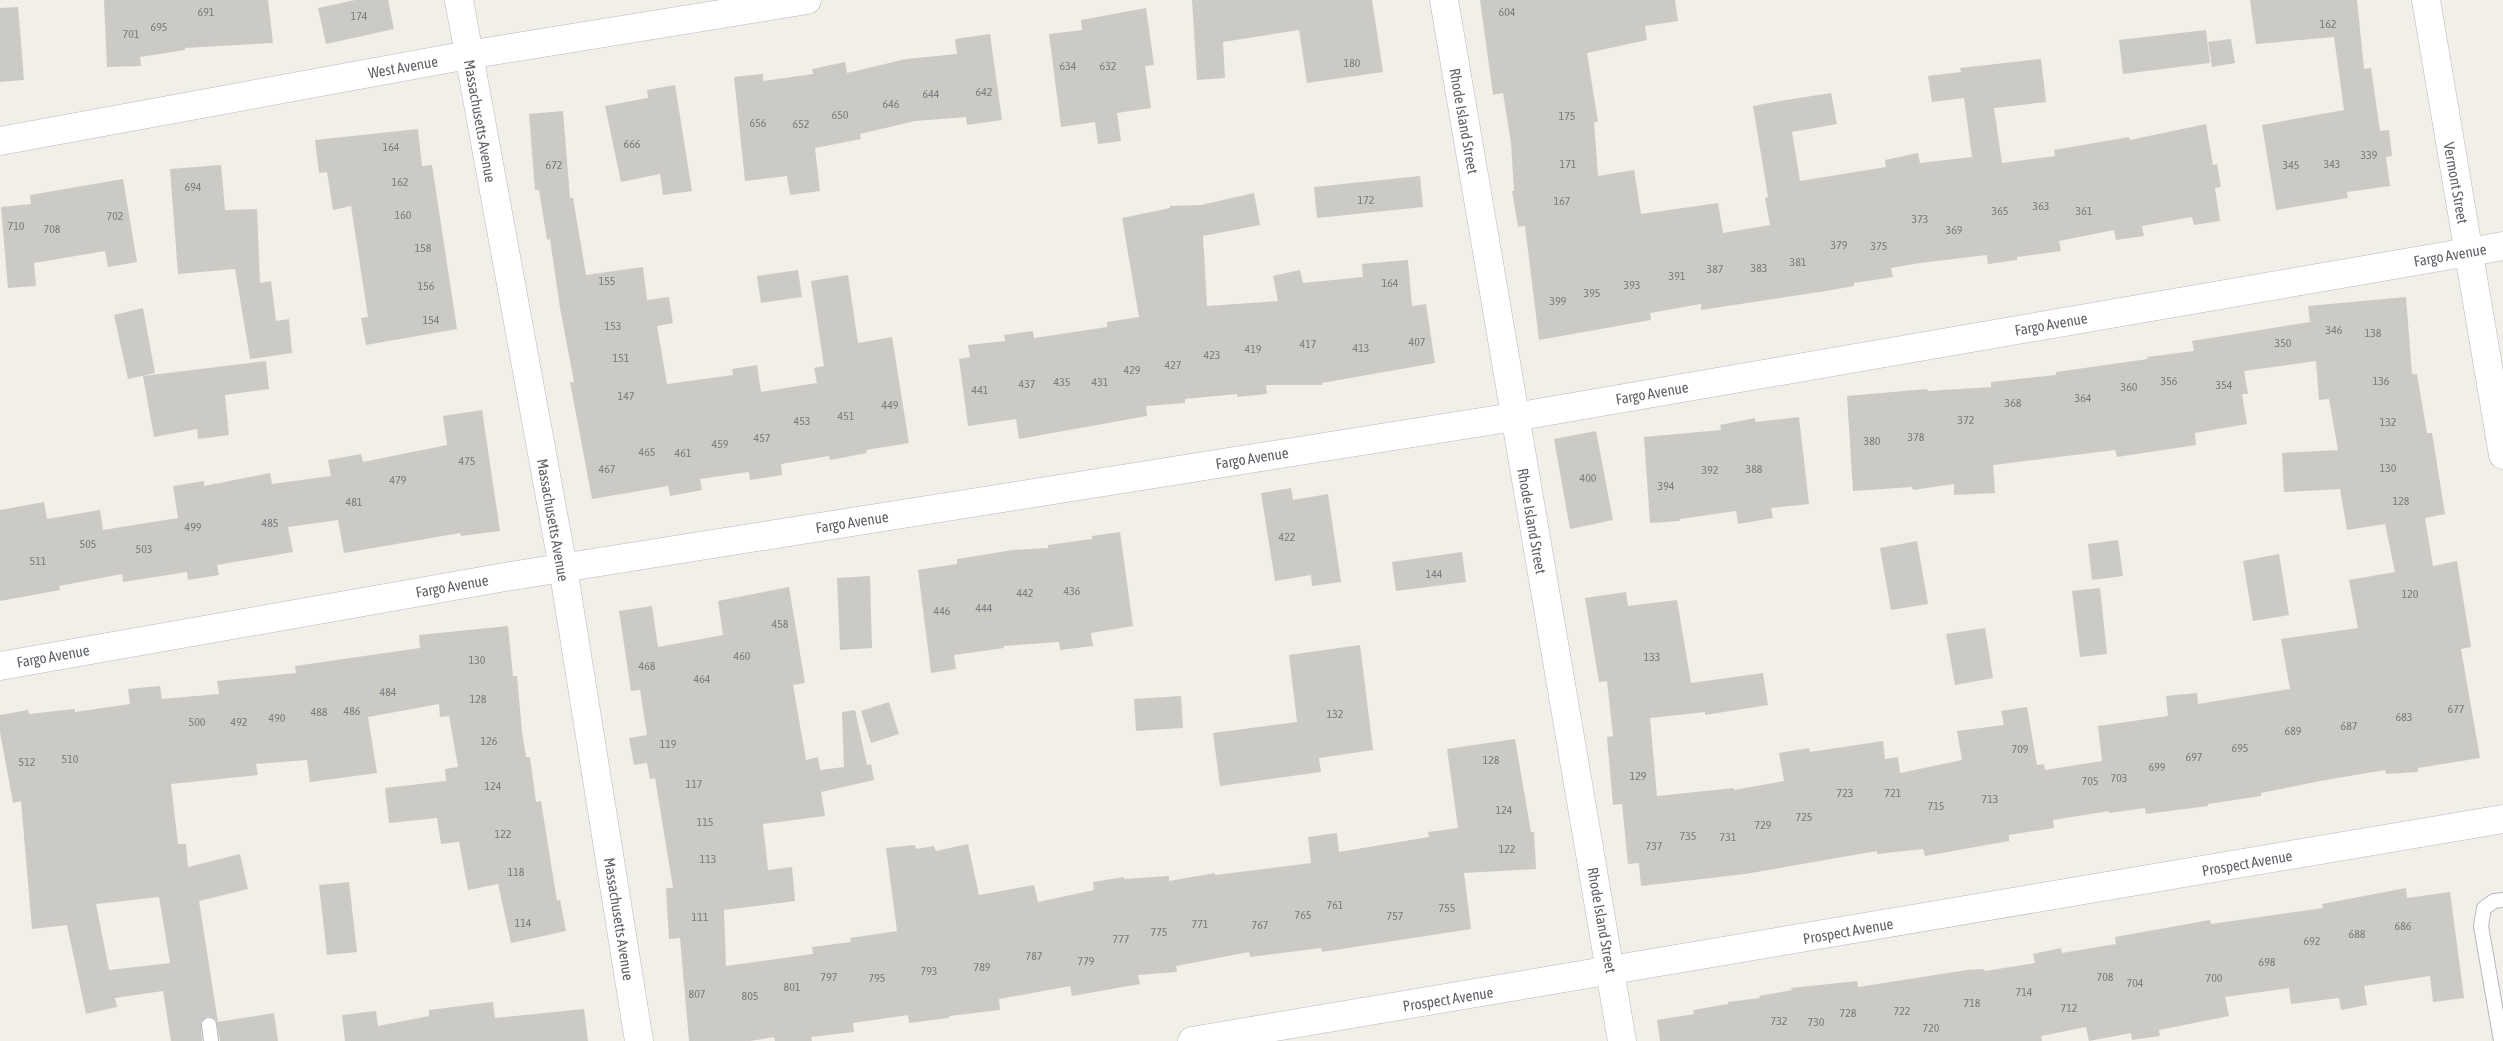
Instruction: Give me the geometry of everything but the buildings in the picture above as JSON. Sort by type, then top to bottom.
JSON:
[{"type":"street","name":"Massachusetts Avenue","points":[[459,0],[563,568],[639,1041]]},
{"type":"street","name":"West Avenue","points":[[0,141],[468,55],[807,0]]},
{"type":"street","name":"Rhode Island Street","points":[[1444,0],[1622,1041]]},
{"type":"street","name":"Vermont Street","points":[[2426,0],[2503,455]]},
{"type":"street","name":"Fargo Avenue","points":[[0,666],[563,568],[1514,416],[2503,246]]},
{"type":"street","name":"Prospect Avenue","points":[[1192,1041],[1611,972],[2503,819]]},
{"type":"lane","points":[[2501,1041],[2481,926],[2484,908],[2494,901],[2503,900]]},
{"type":"lane","points":[[208,1025],[211,1041]]}]
